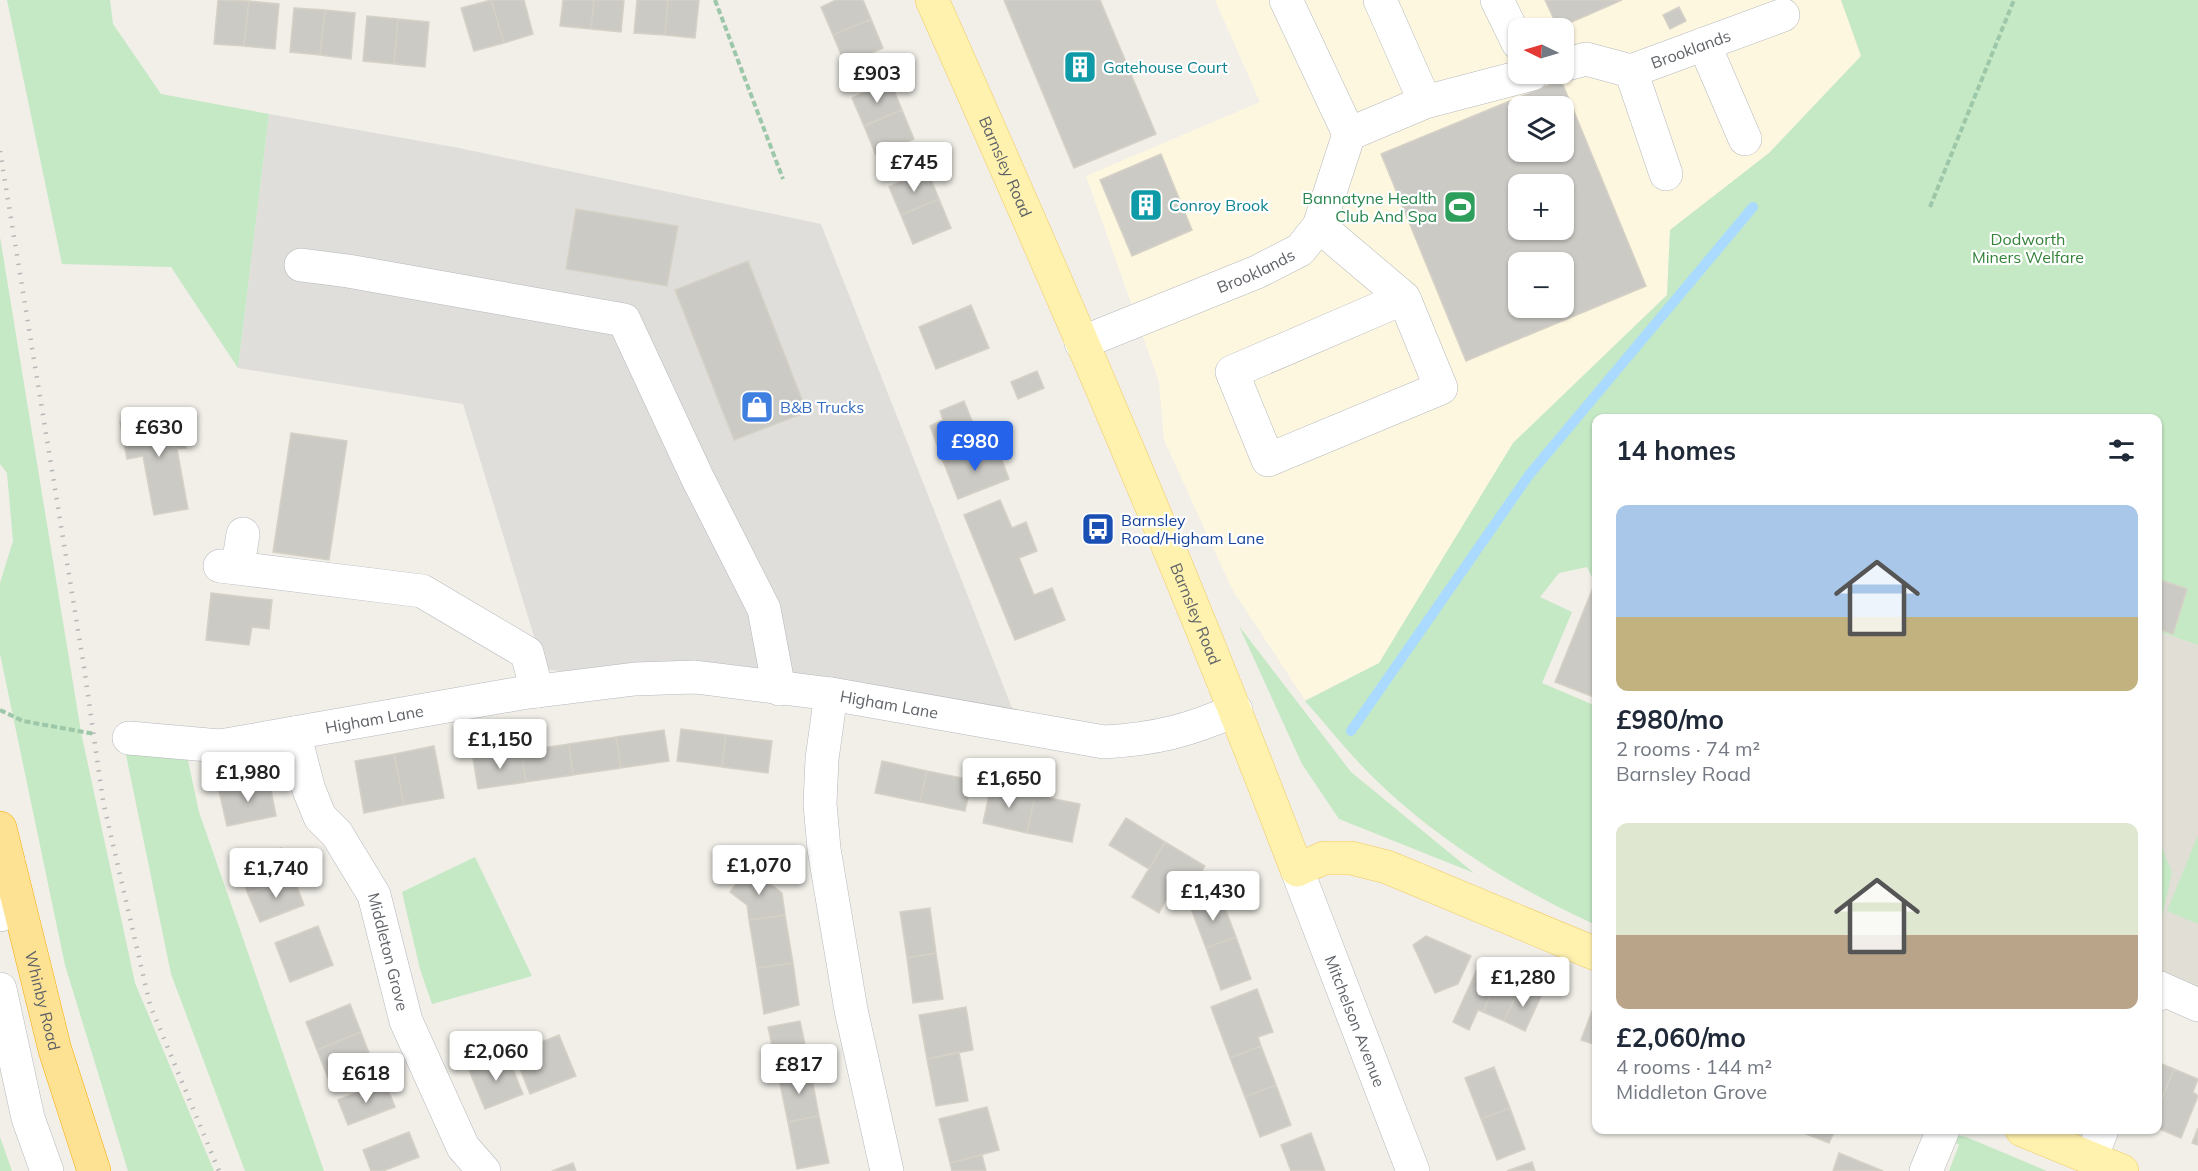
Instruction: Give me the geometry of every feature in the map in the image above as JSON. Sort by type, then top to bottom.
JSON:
[{"type":"highway","name":"Whinby Road","points":[[0,828],[55,1050],[94,1171]]},
{"type":"main road","name":"Barnsley Road","points":[[932,0],[1081,343],[1236,711],[1297,870]]},
{"type":"main road","points":[[1297,870],[1324,858],[1351,858],[1387,867],[1592,952]]},
{"type":"main road","points":[[2033,1134],[2084,1153],[2122,1171]]},
{"type":"street","points":[[1286,0],[1348,134],[1425,102],[1508,80]]},
{"type":"street","points":[[1380,0],[1425,102]]},
{"type":"street","points":[[1497,0],[1508,23]]},
{"type":"street","name":"Brooklands","points":[[1574,62],[1586,58],[1631,71],[1783,15]]},
{"type":"street","points":[[1704,44],[1745,139]]},
{"type":"street","points":[[1631,71],[1666,174]]},
{"type":"street","name":"Brooklands","points":[[1081,343],[1257,272],[1300,250],[1319,226],[1348,134]]},
{"type":"street","points":[[1319,226],[1404,298],[1441,388],[1268,459],[1232,372],[1404,298]]},
{"type":"street","points":[[301,265],[348,271],[624,320],[697,477],[764,609],[779,689]]},
{"type":"street","points":[[243,534],[229,566],[422,591],[526,653],[537,691]]},
{"type":"street","name":"Higham Lane","points":[[129,738],[220,746],[537,691],[635,679],[695,677],[831,694],[1104,742],[1148,740],[1201,725],[1236,711]]},
{"type":"street","points":[[831,694],[820,793],[824,849],[851,1010],[887,1171]]},
{"type":"street","name":"Middleton Grove","points":[[294,733],[309,790],[320,817],[337,834],[374,895],[406,1021],[463,1147],[484,1171]]},
{"type":"street","points":[[0,915],[8,861]]},
{"type":"street","name":"Mitchelson Avenue","points":[[1297,870],[1413,1171]]},
{"type":"street","points":[[0,989],[28,1118],[47,1171]]},
{"type":"street","points":[[2162,989],[2198,1005]]},
{"type":"street","points":[[1926,1171],[1941,1134]]},
{"type":"path","points":[[715,0],[783,179]]},
{"type":"path","points":[[1930,207],[2014,0]]},
{"type":"path","points":[[0,710],[23,721],[129,738]]},
{"type":"shaded area","points":[[1215,0],[1841,0],[1862,55],[1769,153],[1670,230],[1667,295],[1513,443],[1379,663],[1305,700],[1232,589],[1164,440],[1159,382],[1086,176],[1260,102]]},
{"type":"shaded area","points":[[269,114],[459,148],[821,224],[1020,728],[544,669],[463,404],[238,368]]},
{"type":"shaded area","points":[[2162,633],[2198,645],[2198,999],[2162,984]]},
{"type":"green space","points":[[7,0],[110,0],[113,24],[161,94],[269,114],[238,368],[171,267],[62,264]]},
{"type":"green space","name":"Dodworth Miners Welfare","points":[[1841,0],[2198,0],[2198,645],[2162,633],[2162,414],[1592,414],[1592,578],[1587,567],[1559,573],[1540,597],[1572,612],[1542,683],[1592,704],[1592,923],[1502,876],[1442,836],[1387,791],[1305,701],[1379,663],[1513,443],[1667,295],[1670,230],[1769,153],[1861,56]]},
{"type":"green space","points":[[0,237],[81,732],[135,983],[214,1171],[128,1171],[65,965],[0,654],[0,583],[13,541],[7,473],[0,464]]},
{"type":"green space","points":[[1239,626],[1351,772],[1474,873],[1339,819],[1302,764]]},
{"type":"green space","points":[[124,745],[187,756],[199,812],[324,1171],[245,1171],[171,974]]},
{"type":"green space","points":[[2198,835],[2198,924],[2167,911]]},
{"type":"green space","points":[[2162,848],[2172,872],[2162,917]]},
{"type":"green space","points":[[475,857],[532,976],[432,1004],[420,969],[402,892]]},
{"type":"green space","points":[[1954,1135],[1966,1137],[2047,1171],[1949,1171],[1959,1145],[1951,1139]]},
{"type":"green space","points":[[0,1137],[12,1171],[0,1171]]},
{"type":"building","points":[[218,0],[249,1],[244,46],[214,44]]},
{"type":"building","points":[[491,0],[504,43],[474,51],[461,8]]},
{"type":"building","points":[[491,0],[524,0],[533,34],[504,43]]},
{"type":"building","points":[[563,0],[594,0],[591,29],[560,26]]},
{"type":"building","points":[[594,0],[624,0],[621,32],[591,29]]},
{"type":"building","points":[[637,0],[668,0],[665,35],[634,33]]},
{"type":"building","points":[[668,0],[699,0],[695,38],[665,35]]},
{"type":"building","points":[[836,0],[863,0],[871,19],[833,35],[821,7]]},
{"type":"building","name":"Gatehouse Court","points":[[1004,0],[1100,0],[1156,134],[1074,168]]},
{"type":"building","points":[[1545,0],[1622,0],[1574,21],[1574,18],[1553,18]]},
{"type":"building","points":[[249,1],[279,4],[275,49],[244,46]]},
{"type":"building","points":[[1679,7],[1686,21],[1670,29],[1663,15]]},
{"type":"building","points":[[294,8],[325,10],[320,55],[290,52]]},
{"type":"building","points":[[325,10],[355,13],[351,59],[320,55]]},
{"type":"building","points":[[367,16],[398,19],[394,64],[363,61]]},
{"type":"building","points":[[398,19],[429,22],[425,67],[394,64]]},
{"type":"building","points":[[871,19],[883,48],[845,64],[833,35]]},
{"type":"building","points":[[890,81],[902,110],[864,126],[852,98]]},
{"type":"building","name":"Bannatyne Health Club And Spa","points":[[1551,84],[1563,84],[1568,96],[1522,96]]},
{"type":"building","name":"Bannatyne Health Club And Spa","points":[[1508,102],[1508,162],[1574,162],[1574,112],[1646,286],[1574,316],[1574,252],[1508,252],[1508,318],[1569,318],[1466,361],[1381,154]]},
{"type":"building","points":[[902,110],[914,139],[876,155],[864,126]]},
{"type":"building","name":"Conroy Brook","points":[[1161,154],[1192,230],[1132,256],[1100,180]]},
{"type":"building","points":[[927,170],[939,199],[901,215],[889,187]]},
{"type":"building","points":[[939,199],[951,228],[913,244],[901,215]]},
{"type":"building","points":[[576,209],[678,226],[667,286],[566,269]]},
{"type":"building","points":[[748,261],[807,412],[734,440],[675,290]]},
{"type":"building","points":[[971,305],[989,348],[936,369],[919,327]]},
{"type":"building","points":[[1037,371],[1044,388],[1018,399],[1011,382]]},
{"type":"building","points":[[964,401],[982,446],[943,461],[930,426],[943,420],[940,411]]},
{"type":"building","points":[[178,411],[186,448],[177,449],[188,509],[154,515],[143,456],[127,459],[120,422]]},
{"type":"building","points":[[291,433],[347,441],[329,560],[273,552]]},
{"type":"building","points":[[982,446],[987,460],[1000,455],[1009,479],[958,499],[943,461]]},
{"type":"building","points":[[1000,500],[1012,528],[1026,522],[1037,551],[1019,558],[1034,595],[1052,588],[1065,620],[1015,640],[964,515]]},
{"type":"building","points":[[2162,581],[2187,589],[2173,634],[2162,630]]},
{"type":"building","points":[[1592,590],[1592,696],[1555,682]]},
{"type":"building","points":[[211,593],[272,600],[269,629],[252,627],[249,645],[206,640]]},
{"type":"building","points":[[681,729],[726,735],[722,767],[677,761]]},
{"type":"building","points":[[664,730],[669,761],[621,768],[616,737]]},
{"type":"building","points":[[726,735],[772,741],[768,773],[722,767]]},
{"type":"building","points":[[616,737],[621,768],[573,775],[569,744]]},
{"type":"building","points":[[569,744],[573,775],[526,782],[521,751]]},
{"type":"building","points":[[434,746],[444,798],[404,805],[394,754]]},
{"type":"building","points":[[521,751],[526,782],[478,789],[473,758]]},
{"type":"building","points":[[394,754],[404,805],[364,813],[355,761]]},
{"type":"building","points":[[882,761],[927,771],[920,802],[875,793]]},
{"type":"building","points":[[927,771],[972,780],[965,811],[920,802]]},
{"type":"building","points":[[269,780],[276,816],[227,826],[219,791]]},
{"type":"building","points":[[991,786],[1035,795],[1027,833],[983,823]]},
{"type":"building","points":[[1035,795],[1080,804],[1072,842],[1027,833]]},
{"type":"building","points":[[1126,818],[1165,842],[1149,869],[1109,845]]},
{"type":"building","points":[[1165,842],[1205,866],[1188,892],[1175,884],[1159,913],[1132,897]]},
{"type":"building","points":[[281,848],[293,876],[248,894],[237,865]]},
{"type":"building","points":[[748,867],[782,893],[785,915],[749,920],[747,905],[730,892]]},
{"type":"building","points":[[293,876],[304,905],[260,922],[248,894]]},
{"type":"building","points":[[1220,895],[1236,937],[1206,948],[1190,906]]},
{"type":"building","points":[[930,908],[936,953],[907,958],[900,912]]},
{"type":"building","points":[[785,915],[793,963],[757,968],[749,920]]},
{"type":"building","points":[[318,926],[333,965],[290,982],[275,943]]},
{"type":"building","points":[[1426,936],[1471,956],[1458,984],[1435,993],[1413,945]]},
{"type":"building","points":[[1236,937],[1251,979],[1221,990],[1206,948]]},
{"type":"building","points":[[936,953],[943,999],[913,1003],[907,958]]},
{"type":"building","points":[[793,963],[799,1005],[764,1014],[757,968]]},
{"type":"building","points":[[1479,965],[1500,974],[1483,1012],[1478,1010],[1469,1030],[1453,1022]]},
{"type":"building","points":[[1500,974],[1521,984],[1504,1021],[1483,1012]]},
{"type":"building","points":[[1521,984],[1542,994],[1525,1031],[1504,1021]]},
{"type":"building","points":[[1257,989],[1273,1032],[1258,1037],[1261,1046],[1230,1058],[1211,1007]]},
{"type":"building","points":[[350,1004],[361,1032],[317,1050],[306,1022]]},
{"type":"building","points":[[966,1007],[973,1050],[927,1059],[919,1015]]},
{"type":"building","points":[[1592,1011],[1592,1044],[1581,1040]]},
{"type":"building","points":[[800,1021],[810,1068],[778,1074],[768,1027]]},
{"type":"building","points":[[361,1032],[372,1061],[328,1078],[317,1050]]},
{"type":"building","points":[[559,1035],[576,1076],[530,1094],[514,1053]]},
{"type":"building","points":[[1261,1046],[1276,1085],[1245,1097],[1230,1058]]},
{"type":"building","points":[[959,1052],[968,1101],[936,1106],[927,1059]]},
{"type":"building","points":[[507,1055],[523,1094],[485,1109],[469,1070]]},
{"type":"building","points":[[2162,1064],[2174,1069],[2162,1099]]},
{"type":"building","points":[[1494,1067],[1510,1108],[1481,1119],[1465,1078]]},
{"type":"building","points":[[810,1068],[819,1116],[788,1122],[778,1074]]},
{"type":"building","points":[[2174,1069],[2198,1079],[2193,1092],[2198,1096],[2181,1138],[2162,1130],[2162,1099]]},
{"type":"building","points":[[385,1082],[395,1107],[348,1125],[338,1100]]},
{"type":"building","points":[[1276,1085],[1291,1125],[1260,1137],[1245,1097]]},
{"type":"building","points":[[987,1107],[999,1150],[950,1163],[939,1119]]},
{"type":"building","points":[[1510,1108],[1525,1149],[1497,1160],[1481,1119]]},
{"type":"building","points":[[819,1116],[829,1163],[797,1169],[788,1122]]},
{"type":"building","points":[[2198,1128],[2198,1145],[2192,1143]]},
{"type":"building","points":[[409,1132],[419,1157],[383,1171],[371,1171],[363,1150]]},
{"type":"building","points":[[1311,1133],[1325,1171],[1291,1171],[1281,1145]]},
{"type":"building","points":[[1806,1134],[1833,1134],[1829,1143]]},
{"type":"building","points":[[1839,1153],[1883,1171],[1833,1171]]},
{"type":"building","points":[[982,1155],[986,1171],[952,1171],[950,1163]]},
{"type":"building","points":[[1532,1162],[1535,1171],[1507,1171]]},
{"type":"building","points":[[573,1163],[576,1171],[552,1171]]},
{"type":"waterway","points":[[1351,731],[1529,475],[1753,207]]},
{"type":"railway","points":[[0,151],[84,667],[103,801],[150,1005],[219,1171]]},
{"type":"place","name":"Gatehouse Court","points":[[1080,67]]},
{"type":"place","name":"Conroy Brook","points":[[1146,205]]},
{"type":"place","name":"Bannatyne Health Club And Spa","points":[[1460,207]]},
{"type":"place","name":"B&B Trucks","points":[[757,407]]},
{"type":"place","name":"Barnsley Road/Higham Lane","points":[[1098,529]]}]
